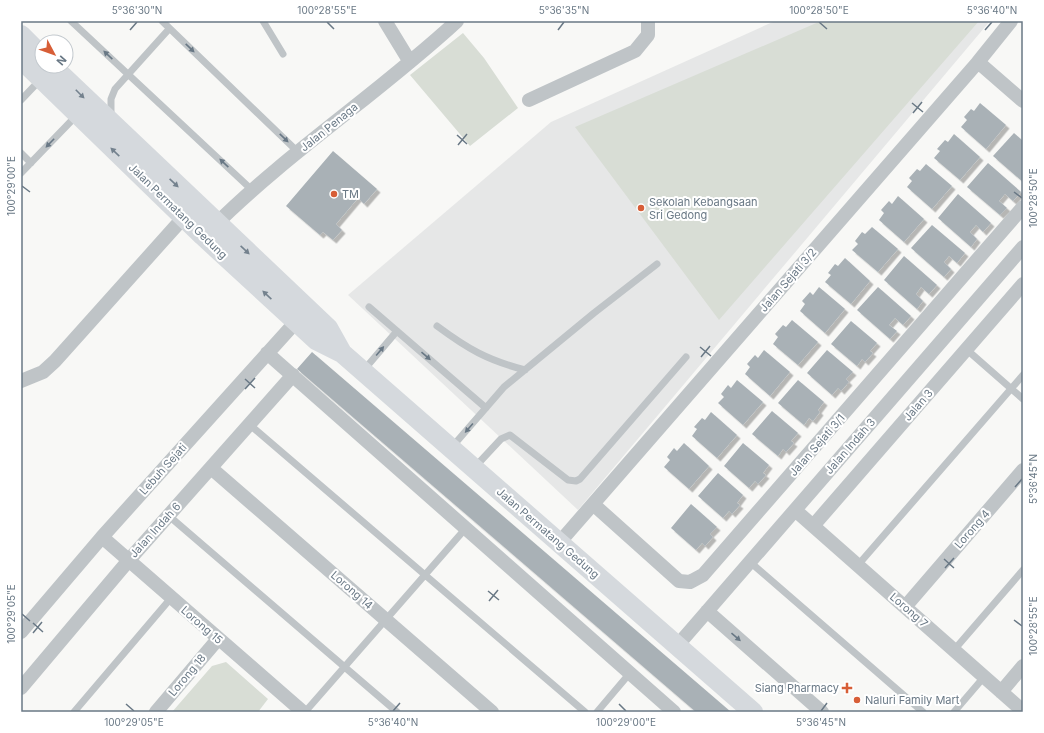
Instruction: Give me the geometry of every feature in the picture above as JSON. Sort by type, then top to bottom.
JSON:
[{"type":"main road","points":[[21,35],[34,48]]},
{"type":"main road","name":"Jalan Permatang Gedung","points":[[21,59],[34,66]]},
{"type":"main road","name":"Jalan Permatang Gedung","points":[[47,74],[78,115],[184,217],[210,229]]},
{"type":"main road","name":"Jalan Permatang Gedung","points":[[47,74],[112,124],[210,229],[301,315],[328,328],[342,353],[754,712]]},
{"type":"street","points":[[385,21],[410,62]]},
{"type":"street","name":"Jalan Sejati 3/2","points":[[560,543],[978,62],[1011,21]]},
{"type":"street","name":"Jalan Penaga","points":[[210,229],[252,190],[410,62],[456,22]]},
{"type":"street","points":[[529,100],[635,51],[648,35],[649,23]]},
{"type":"street","points":[[978,62],[1023,102]]},
{"type":"street","name":"Jalan Sejati 3/1","points":[[593,504],[679,581],[690,582],[704,575],[1023,207]]},
{"type":"street","points":[[21,381],[43,372],[55,361],[184,217]]},
{"type":"street","name":"Jalan Indah 3","points":[[677,646],[1023,247]]},
{"type":"street","name":"Jalan 3","points":[[813,526],[1023,284]]},
{"type":"street","name":"Lebuh Sejati","points":[[21,632],[102,537],[301,315]]},
{"type":"street","points":[[268,353],[674,712]]},
{"type":"street","name":"Jalan Indah 6","points":[[21,688],[129,560],[293,375]]},
{"type":"street","name":"Lorong 14","points":[[211,468],[492,712]]},
{"type":"street","name":"Lorong 4","points":[[905,607],[1023,470]]},
{"type":"street","name":"Lorong 7","points":[[795,510],[1023,711]]},
{"type":"street","name":"Lorong 15","points":[[102,537],[304,712]]},
{"type":"street","points":[[707,611],[822,712]]},
{"type":"street","name":"Lorong 18","points":[[156,712],[218,639]]},
{"type":"street","points":[[1001,692],[1023,666]]},
{"type":"lane","points":[[72,21],[252,190]]},
{"type":"lane","points":[[162,21],[298,152]]},
{"type":"lane","points":[[263,21],[283,54]]},
{"type":"lane","points":[[112,124],[112,99],[115,89],[169,29]]},
{"type":"lane","points":[[21,100],[45,74]]},
{"type":"lane","points":[[21,173],[78,115]]},
{"type":"lane","points":[[21,153],[31,163]]},
{"type":"lane","points":[[451,448],[504,387],[594,313],[657,264]]},
{"type":"lane","points":[[370,307],[486,408]]},
{"type":"lane","points":[[437,326],[475,353],[506,365],[525,370]]},
{"type":"lane","points":[[363,371],[397,331]]},
{"type":"lane","points":[[966,349],[1023,399]]},
{"type":"lane","points":[[474,468],[501,439],[510,435],[568,480],[576,481],[580,479],[686,357]]},
{"type":"lane","points":[[858,566],[1023,375]]},
{"type":"lane","points":[[250,425],[585,712]]},
{"type":"lane","points":[[169,516],[397,712]]},
{"type":"lane","points":[[304,712],[466,528]]},
{"type":"lane","points":[[750,562],[923,712]]},
{"type":"lane","points":[[954,650],[1023,570]]},
{"type":"lane","points":[[74,712],[171,598]]},
{"type":"lane","points":[[597,712],[630,673]]},
{"type":"lane","points":[[954,712],[984,677]]},
{"type":"shaded area","name":"Sekolah Kebangsaan Sri Gedong","points":[[775,21],[990,21],[578,510],[348,295],[551,122]]},
{"type":"shaded area","points":[[821,21],[979,21],[719,320],[575,127]]},
{"type":"shaded area","points":[[463,33],[484,58],[518,108],[470,146],[410,75]]},
{"type":"shaded area","points":[[226,662],[268,699],[258,712],[172,712],[212,666]]},
{"type":"building","points":[[980,103],[1006,125],[986,149],[961,127],[967,120],[964,117],[971,109],[974,111]]},
{"type":"building","points":[[1014,133],[1023,141],[1023,182],[993,156]]},
{"type":"building","points":[[954,134],[980,157],[960,180],[934,158],[940,151],[937,149],[945,140],[948,142]]},
{"type":"building","name":"TM","points":[[333,151],[377,189],[364,204],[358,198],[336,224],[342,230],[333,240],[323,232],[320,235],[286,206]]},
{"type":"building","points":[[988,163],[1021,192],[1013,201],[1005,194],[999,201],[1007,208],[1000,215],[967,187]]},
{"type":"building","points":[[926,164],[952,186],[932,209],[907,187],[912,181],[909,178],[917,169],[920,171]]},
{"type":"building","points":[[958,194],[991,223],[983,232],[976,225],[970,232],[977,239],[971,247],[938,218]]},
{"type":"building","points":[[898,196],[924,219],[904,242],[879,220],[884,213],[881,210],[889,201],[892,204]]},
{"type":"building","points":[[932,225],[965,253],[957,263],[949,256],[944,262],[951,269],[944,277],[911,248]]},
{"type":"building","points":[[872,227],[898,249],[878,272],[852,250],[858,244],[855,241],[862,232],[865,234]]},
{"type":"building","points":[[904,256],[937,285],[929,294],[921,287],[916,294],[923,301],[917,309],[884,280]]},
{"type":"building","points":[[845,258],[870,281],[851,304],[825,282],[831,275],[828,273],[835,264],[838,266]]},
{"type":"building","points":[[819,287],[845,309],[825,333],[800,311],[805,304],[802,301],[810,292],[813,295]]},
{"type":"building","points":[[878,287],[911,316],[903,325],[895,318],[889,325],[897,331],[890,339],[857,310]]},
{"type":"building","points":[[792,320],[818,342],[798,365],[773,344],[778,337],[775,334],[783,325],[786,327]]},
{"type":"building","points":[[851,321],[877,343],[870,351],[873,353],[865,362],[862,359],[857,366],[831,344]]},
{"type":"building","points":[[764,350],[790,372],[770,396],[745,374],[750,367],[747,364],[755,355],[758,358]]},
{"type":"building","points":[[827,350],[853,372],[846,379],[849,382],[841,391],[838,388],[832,395],[807,373]]},
{"type":"building","points":[[312,352],[731,712],[696,712],[297,369]]},
{"type":"building","points":[[737,380],[763,402],[743,425],[718,403],[724,397],[721,394],[728,385],[731,388]]},
{"type":"building","points":[[798,380],[824,402],[818,410],[820,412],[813,421],[809,418],[804,425],[778,403]]},
{"type":"building","points":[[772,411],[798,433],[791,441],[794,443],[786,452],[783,449],[778,456],[752,434]]},
{"type":"building","points":[[711,412],[737,435],[717,458],[692,436],[697,429],[694,427],[702,418],[705,420]]},
{"type":"building","points":[[684,443],[709,466],[689,489],[664,467],[670,460],[667,457],[674,448],[677,451]]},
{"type":"building","points":[[743,443],[769,465],[763,473],[766,475],[758,484],[755,481],[749,488],[724,466]]},
{"type":"building","points":[[718,473],[743,495],[737,503],[740,505],[732,514],[729,511],[723,518],[698,496]]},
{"type":"building","points":[[691,504],[717,527],[710,534],[713,537],[705,546],[702,543],[696,550],[671,528]]},
{"type":"place","name":"TM","points":[[334,194]]},
{"type":"place","name":"Sekolah Kebangsaan Sri Gedong","points":[[641,208]]},
{"type":"place","name":"Siang Pharmacy","points":[[847,688]]},
{"type":"place","name":"Naluri Family Mart","points":[[857,700]]}]
